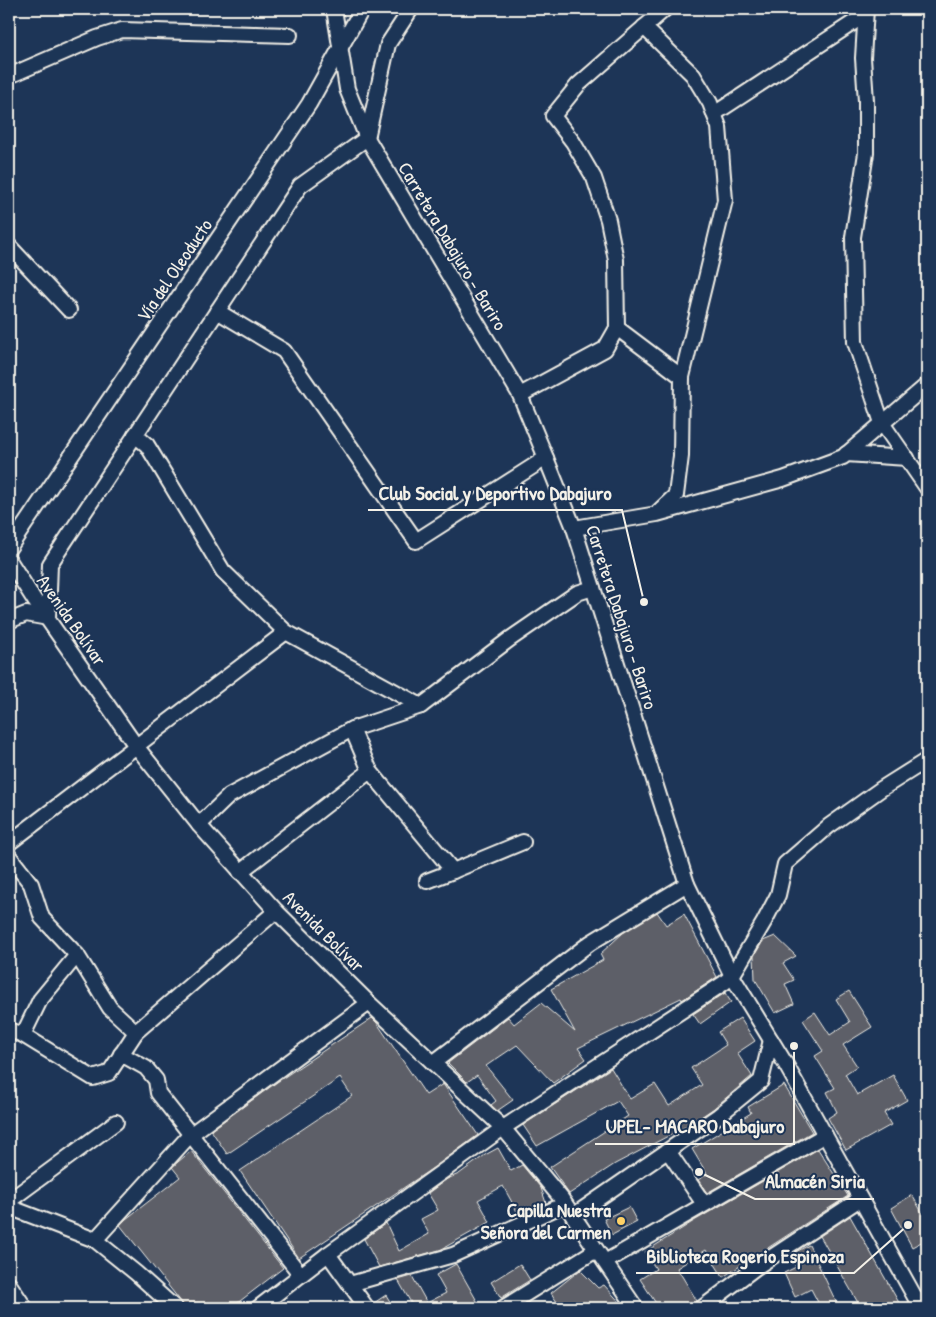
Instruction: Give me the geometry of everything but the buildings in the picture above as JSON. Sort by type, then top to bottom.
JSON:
[{"type":"street","name":"Carretera Dabajuro - Bariro","points":[[334,9],[347,90],[367,138],[520,396],[546,458],[574,528],[687,884],[732,976],[771,1040],[921,1308]]},
{"type":"street","name":"Vía del Oleoducto","points":[[9,548],[309,104],[362,9]]},
{"type":"street","points":[[9,621],[26,614],[48,618],[50,564],[300,186],[367,138],[388,44],[411,9]]},
{"type":"street","points":[[520,396],[605,349],[617,328],[616,260],[608,220],[594,178],[573,142],[553,116],[578,85],[665,9]]},
{"type":"street","points":[[714,114],[866,12]]},
{"type":"street","points":[[866,12],[863,58],[866,101],[866,153],[853,237],[855,342],[882,423],[927,488]]},
{"type":"street","points":[[644,28],[693,74],[710,103],[719,127],[725,200],[682,377],[681,456],[676,495],[657,514]]},
{"type":"street","points":[[9,76],[97,38],[122,30],[290,35]]},
{"type":"street","points":[[9,246],[69,310]]},
{"type":"street","points":[[217,311],[284,351],[416,541],[546,458]]},
{"type":"street","points":[[617,328],[682,377]]},
{"type":"street","points":[[574,528],[657,514],[783,480],[846,454],[927,385]]},
{"type":"street","points":[[135,435],[147,445],[224,571],[286,632],[421,706]]},
{"type":"street","points":[[846,454],[907,458]]},
{"type":"street","name":"Avenida Bolívar","points":[[9,560],[35,601],[136,746],[199,825],[276,910],[368,1003],[503,1128],[565,1204],[636,1308]]},
{"type":"street","points":[[199,825],[229,796],[352,729],[421,706],[510,639],[569,598],[577,593],[593,588]]},
{"type":"street","points":[[9,843],[286,632]]},
{"type":"street","points":[[352,729],[370,771],[453,871]]},
{"type":"street","points":[[258,1308],[328,1254],[503,1128],[724,983],[732,976],[764,922],[778,895],[786,864],[828,826],[927,760]]},
{"type":"street","points":[[240,872],[370,771]]},
{"type":"street","points":[[427,881],[523,842]]},
{"type":"street","points":[[9,856],[31,884],[42,918],[77,954],[110,1008],[136,1032]]},
{"type":"street","points":[[433,1063],[590,943],[687,884]]},
{"type":"street","points":[[9,1030],[23,1034],[93,1078],[109,1073],[136,1032],[276,910]]},
{"type":"street","points":[[23,1034],[40,1000],[77,954]]},
{"type":"street","points":[[95,1240],[190,1134],[368,1003]]},
{"type":"street","points":[[573,1216],[718,1116],[761,1081],[771,1040]]},
{"type":"street","points":[[121,1054],[146,1068],[156,1080],[158,1093],[301,1275]]},
{"type":"street","points":[[9,1201],[116,1122]]},
{"type":"street","points":[[604,1262],[825,1135]]},
{"type":"street","points":[[668,1151],[704,1204]]},
{"type":"street","points":[[702,1308],[755,1268],[860,1199]]},
{"type":"street","points":[[350,1284],[452,1255],[565,1204]]},
{"type":"street","points":[[9,1207],[95,1240],[175,1308]]},
{"type":"street","points":[[503,1308],[596,1250]]},
{"type":"street","points":[[328,1254],[367,1308]]},
{"type":"street","points":[[9,1284],[25,1308]]},
{"type":"place","name":"Club Social y Deportivo Dabajuro","points":[[644,602]]},
{"type":"place","name":"UPEL- MACARO Dabajuro","points":[[794,1046]]},
{"type":"place","name":"Almacén Siria","points":[[699,1172]]},
{"type":"place","name":"Capilla Nuestra Señora del Carmen","points":[[621,1221]]},
{"type":"place","name":"Biblioteca Rogerio Espinoza","points":[[908,1225]]}]
